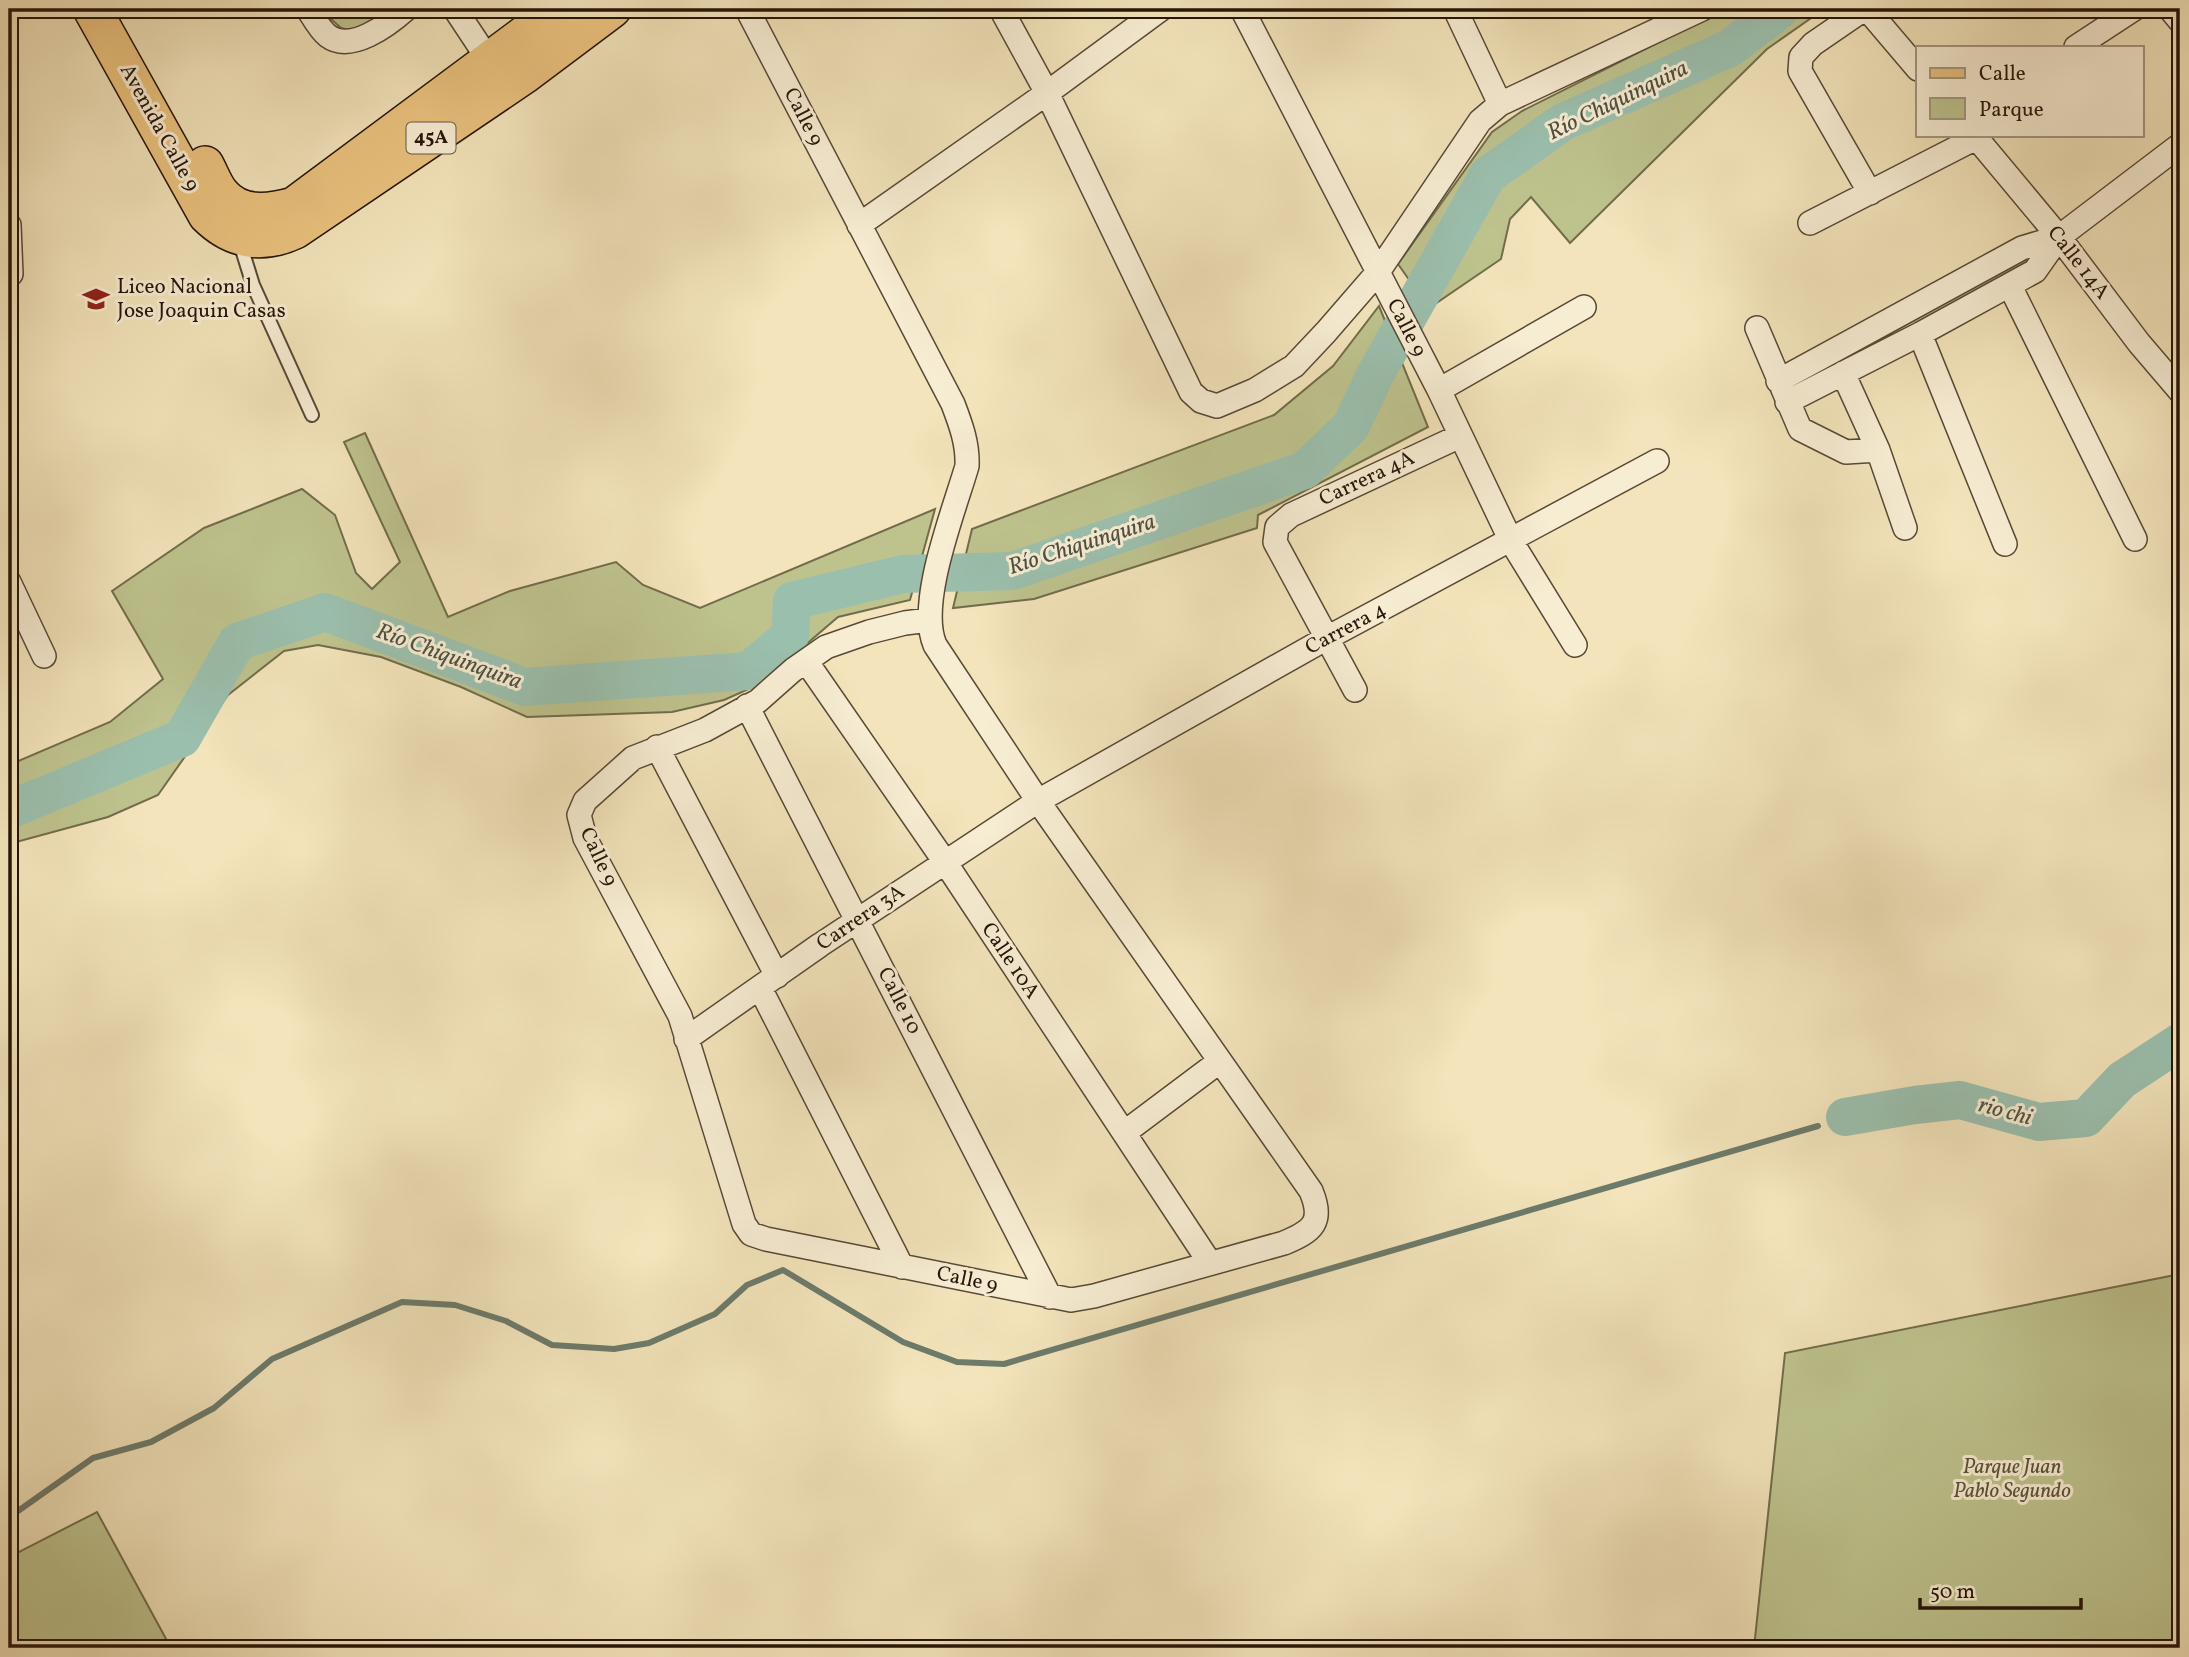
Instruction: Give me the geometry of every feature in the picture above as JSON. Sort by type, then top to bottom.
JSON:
[{"type":"main road","name":"Avenida Calle 9","points":[[92,9],[207,215],[218,226],[246,224],[232,203],[221,194],[120,9]]},
{"type":"main road","name":"45A","points":[[559,9],[294,206],[268,213],[246,224],[260,240],[280,237],[295,230],[524,75],[612,9]]},
{"type":"street","points":[[307,9],[327,36],[345,43],[361,39],[406,9]]},
{"type":"street","points":[[455,9],[489,62]]},
{"type":"street","name":"Calle 9","points":[[747,9],[953,404],[964,434],[968,451],[967,466],[947,533],[929,610],[930,633],[935,645],[1038,801],[1311,1191],[1318,1216],[1301,1236],[1094,1296],[1071,1300],[751,1234],[744,1224],[680,1016],[585,838],[579,815],[585,801],[634,758],[705,730],[758,701],[826,647],[905,622],[929,610]]},
{"type":"street","points":[[1001,9],[1047,93],[1191,392],[1202,401],[1217,406],[1255,390],[1294,366],[1378,272],[1480,121],[1500,104],[1702,9]]},
{"type":"street","points":[[859,225],[1161,9]]},
{"type":"street","name":"Calle 9","points":[[1242,9],[1438,390],[1511,541],[1575,645]]},
{"type":"street","points":[[1455,9],[1500,104]]},
{"type":"street","points":[[1870,193],[1800,71],[1801,57],[1813,44],[1865,9],[1916,67]]},
{"type":"street","points":[[2078,46],[2134,9]]},
{"type":"street","points":[[2170,9],[2180,21]]},
{"type":"street","points":[[1810,223],[1975,136]]},
{"type":"street","name":"Calle 14A","points":[[1975,136],[2059,237],[2180,391]]},
{"type":"street","points":[[1783,391],[1843,373],[2035,271],[2059,237],[2180,145]]},
{"type":"street","points":[[9,225],[11,274]]},
{"type":"street","points":[[1783,391],[2022,248],[2059,237]]},
{"type":"street","points":[[2010,286],[2136,539]]},
{"type":"street","points":[[1438,390],[1584,307]]},
{"type":"street","points":[[1757,328],[1800,429],[1846,452],[1878,450]]},
{"type":"street","points":[[1920,334],[2005,544]]},
{"type":"street","points":[[1843,373],[1878,450],[1906,528]]},
{"type":"street","name":"Carrera 4A","points":[[1327,638],[1275,542],[1277,527],[1290,515],[1460,436]]},
{"type":"street","name":"Carrera 4","points":[[1038,801],[1327,638],[1657,461]]},
{"type":"street","points":[[9,582],[44,656]]},
{"type":"street","points":[[1327,638],[1355,690]]},
{"type":"street","name":"Calle 10A","points":[[806,661],[945,862],[1210,1263]]},
{"type":"street","name":"Calle 10","points":[[747,706],[1050,1297]]},
{"type":"street","points":[[657,747],[902,1267]]},
{"type":"street","name":"Carrera 3A","points":[[686,1039],[1038,801]]},
{"type":"street","points":[[1124,1133],[1220,1061]]},
{"type":"lane","points":[[246,224],[253,285],[312,415]]},
{"type":"green space","points":[[320,9],[393,9],[354,31],[341,28]]},
{"type":"green space","points":[[1725,9],[1824,9],[1767,49],[1570,243],[1531,197],[1510,219],[1501,259],[1429,308],[1398,264],[1492,132],[1522,111]]},
{"type":"green space","points":[[1379,306],[1428,427],[1258,515],[1257,528],[1034,599],[953,608],[972,529],[1274,415],[1333,366]]},
{"type":"green space","points":[[365,433],[448,617],[510,591],[616,562],[643,585],[700,608],[935,509],[910,600],[838,617],[760,684],[724,700],[672,712],[527,717],[461,687],[381,657],[318,645],[284,651],[228,695],[158,795],[108,817],[9,844],[9,765],[110,722],[163,679],[112,591],[204,528],[302,489],[335,515],[356,573],[372,589],[400,562],[344,442]]},
{"type":"green space","name":"Parque Juan Pablo Segundo","points":[[2180,1274],[2180,1648],[1754,1648],[1785,1353]]},
{"type":"green space","points":[[97,1512],[171,1648],[9,1648],[9,1557]]},
{"type":"waterway","name":"Río Chiquinquira","points":[[9,810],[182,738],[237,642],[325,612],[525,687],[748,671],[790,636],[792,601],[903,574],[1013,571],[1305,470],[1351,426],[1375,375],[1488,175],[1563,122],[1730,48],[1781,9]]},
{"type":"waterway","name":"rio chi","points":[[1845,1117],[1960,1100],[2039,1122],[2086,1118],[2122,1080],[2180,1042]]},
{"type":"waterway","points":[[9,1514],[18,1511],[93,1458],[151,1442],[214,1408],[272,1359],[402,1302],[455,1305],[506,1321],[552,1345],[614,1349],[649,1343],[715,1314],[747,1285],[783,1270],[903,1342],[957,1362],[1004,1364],[1818,1126]]},
{"type":"place","name":"Liceo Nacional Jose Joaquin Casas","points":[[96,299]]}]
